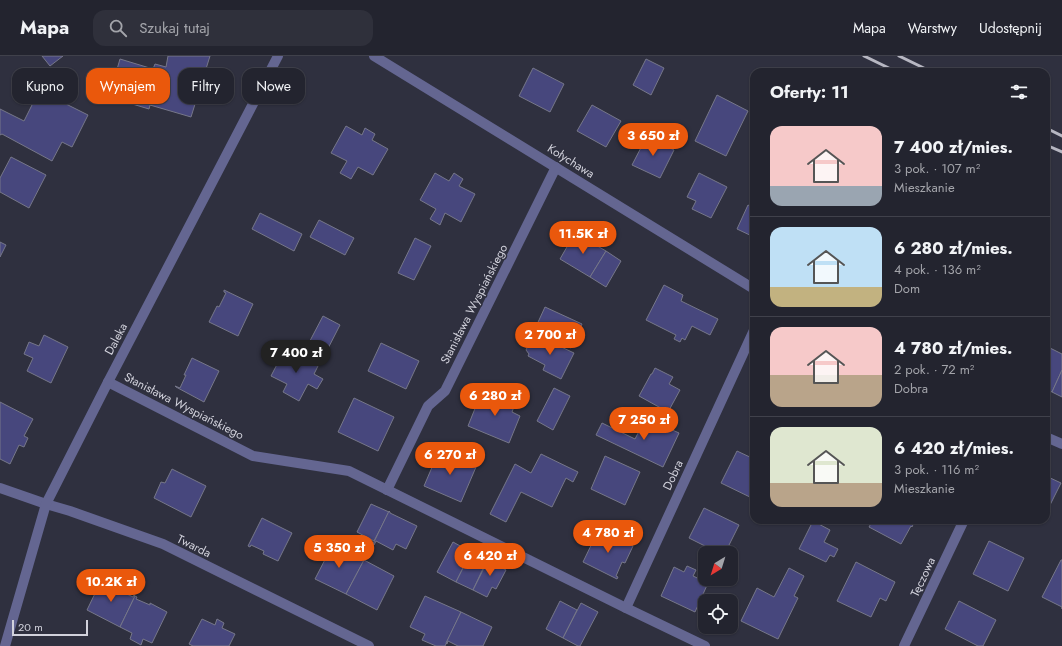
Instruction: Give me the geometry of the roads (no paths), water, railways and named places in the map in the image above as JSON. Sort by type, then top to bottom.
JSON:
[{"type":"street","name":"Daleka","points":[[5,646],[46,504],[278,56]]},
{"type":"street","name":"Kołychawa","points":[[374,56],[750,287]]},
{"type":"street","name":"Stanisława Wyspiańskiego","points":[[387,490],[428,406],[445,391],[556,167]]},
{"type":"street","name":"Dobra","points":[[626,608],[750,339]]},
{"type":"street","name":"Stanisława Wyspiańskiego","points":[[108,382],[253,456],[349,471],[705,646]]},
{"type":"street","points":[[1050,439],[1062,444]]},
{"type":"street","name":"Twarda","points":[[0,488],[163,544],[369,646]]},
{"type":"street","name":"Tęczowa","points":[[904,646],[962,524]]},
{"type":"railway","points":[[864,56],[889,68]]},
{"type":"railway","points":[[899,56],[924,68]]},
{"type":"railway","points":[[1050,130],[1062,136]]},
{"type":"railway","points":[[1050,147],[1062,152]]}]
